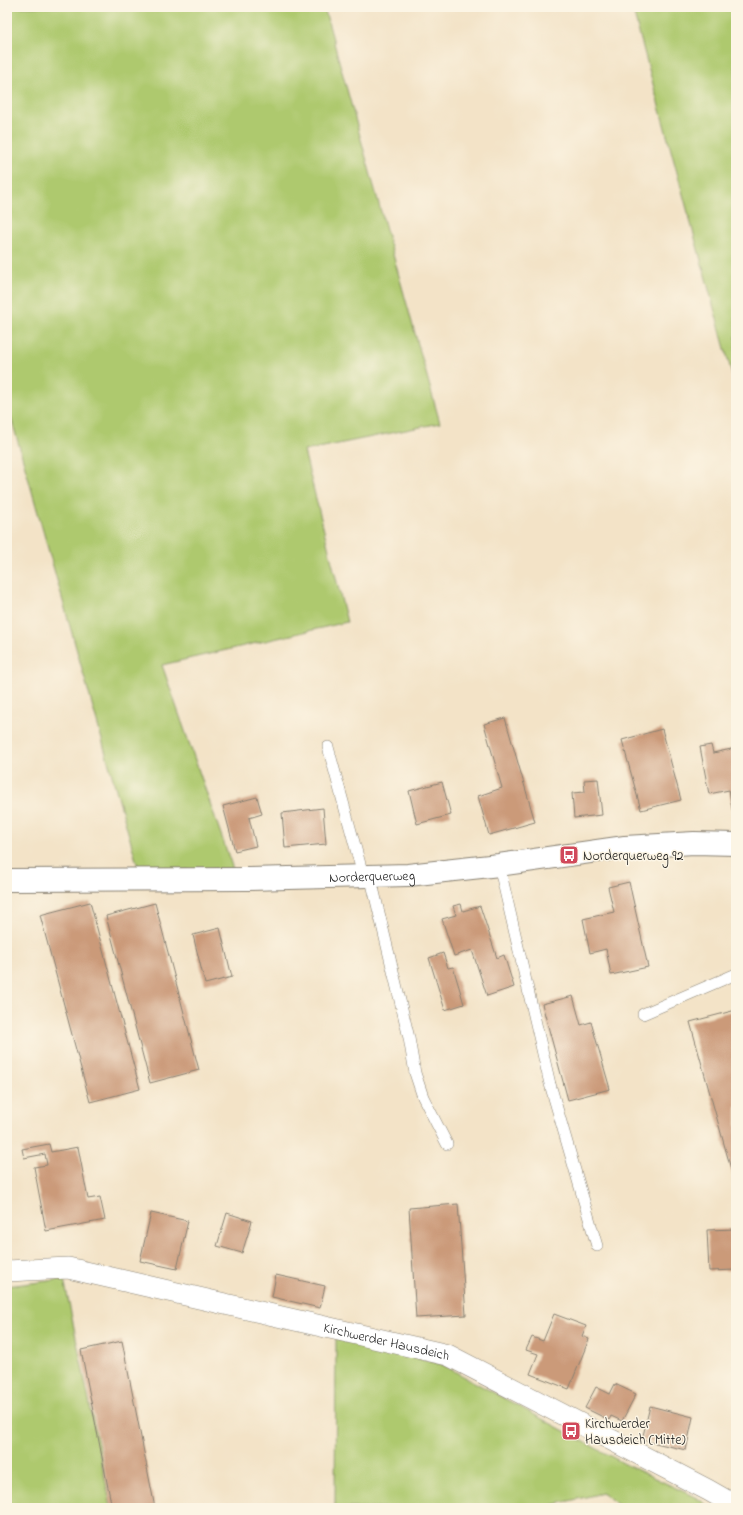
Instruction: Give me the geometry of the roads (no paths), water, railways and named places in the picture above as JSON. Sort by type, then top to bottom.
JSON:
[{"type":"street","name":"Norderquerweg","points":[[7,880],[248,879],[408,874],[499,865],[625,847],[694,843],[736,844]]},
{"type":"street","name":"Kirchwerder Hausdeich","points":[[7,1271],[68,1268],[448,1355],[701,1486],[736,1506]]},
{"type":"lane","points":[[328,747],[367,875],[409,1038],[415,1073],[423,1097],[447,1144]]},
{"type":"lane","points":[[499,865],[550,1084],[597,1246]]},
{"type":"lane","points":[[643,1014],[736,974]]},
{"type":"place","name":"Norderquerweg 92","points":[[569,855]]},
{"type":"place","name":"Kirchwerder Hausdeich (Mitte)","points":[[571,1431]]}]
